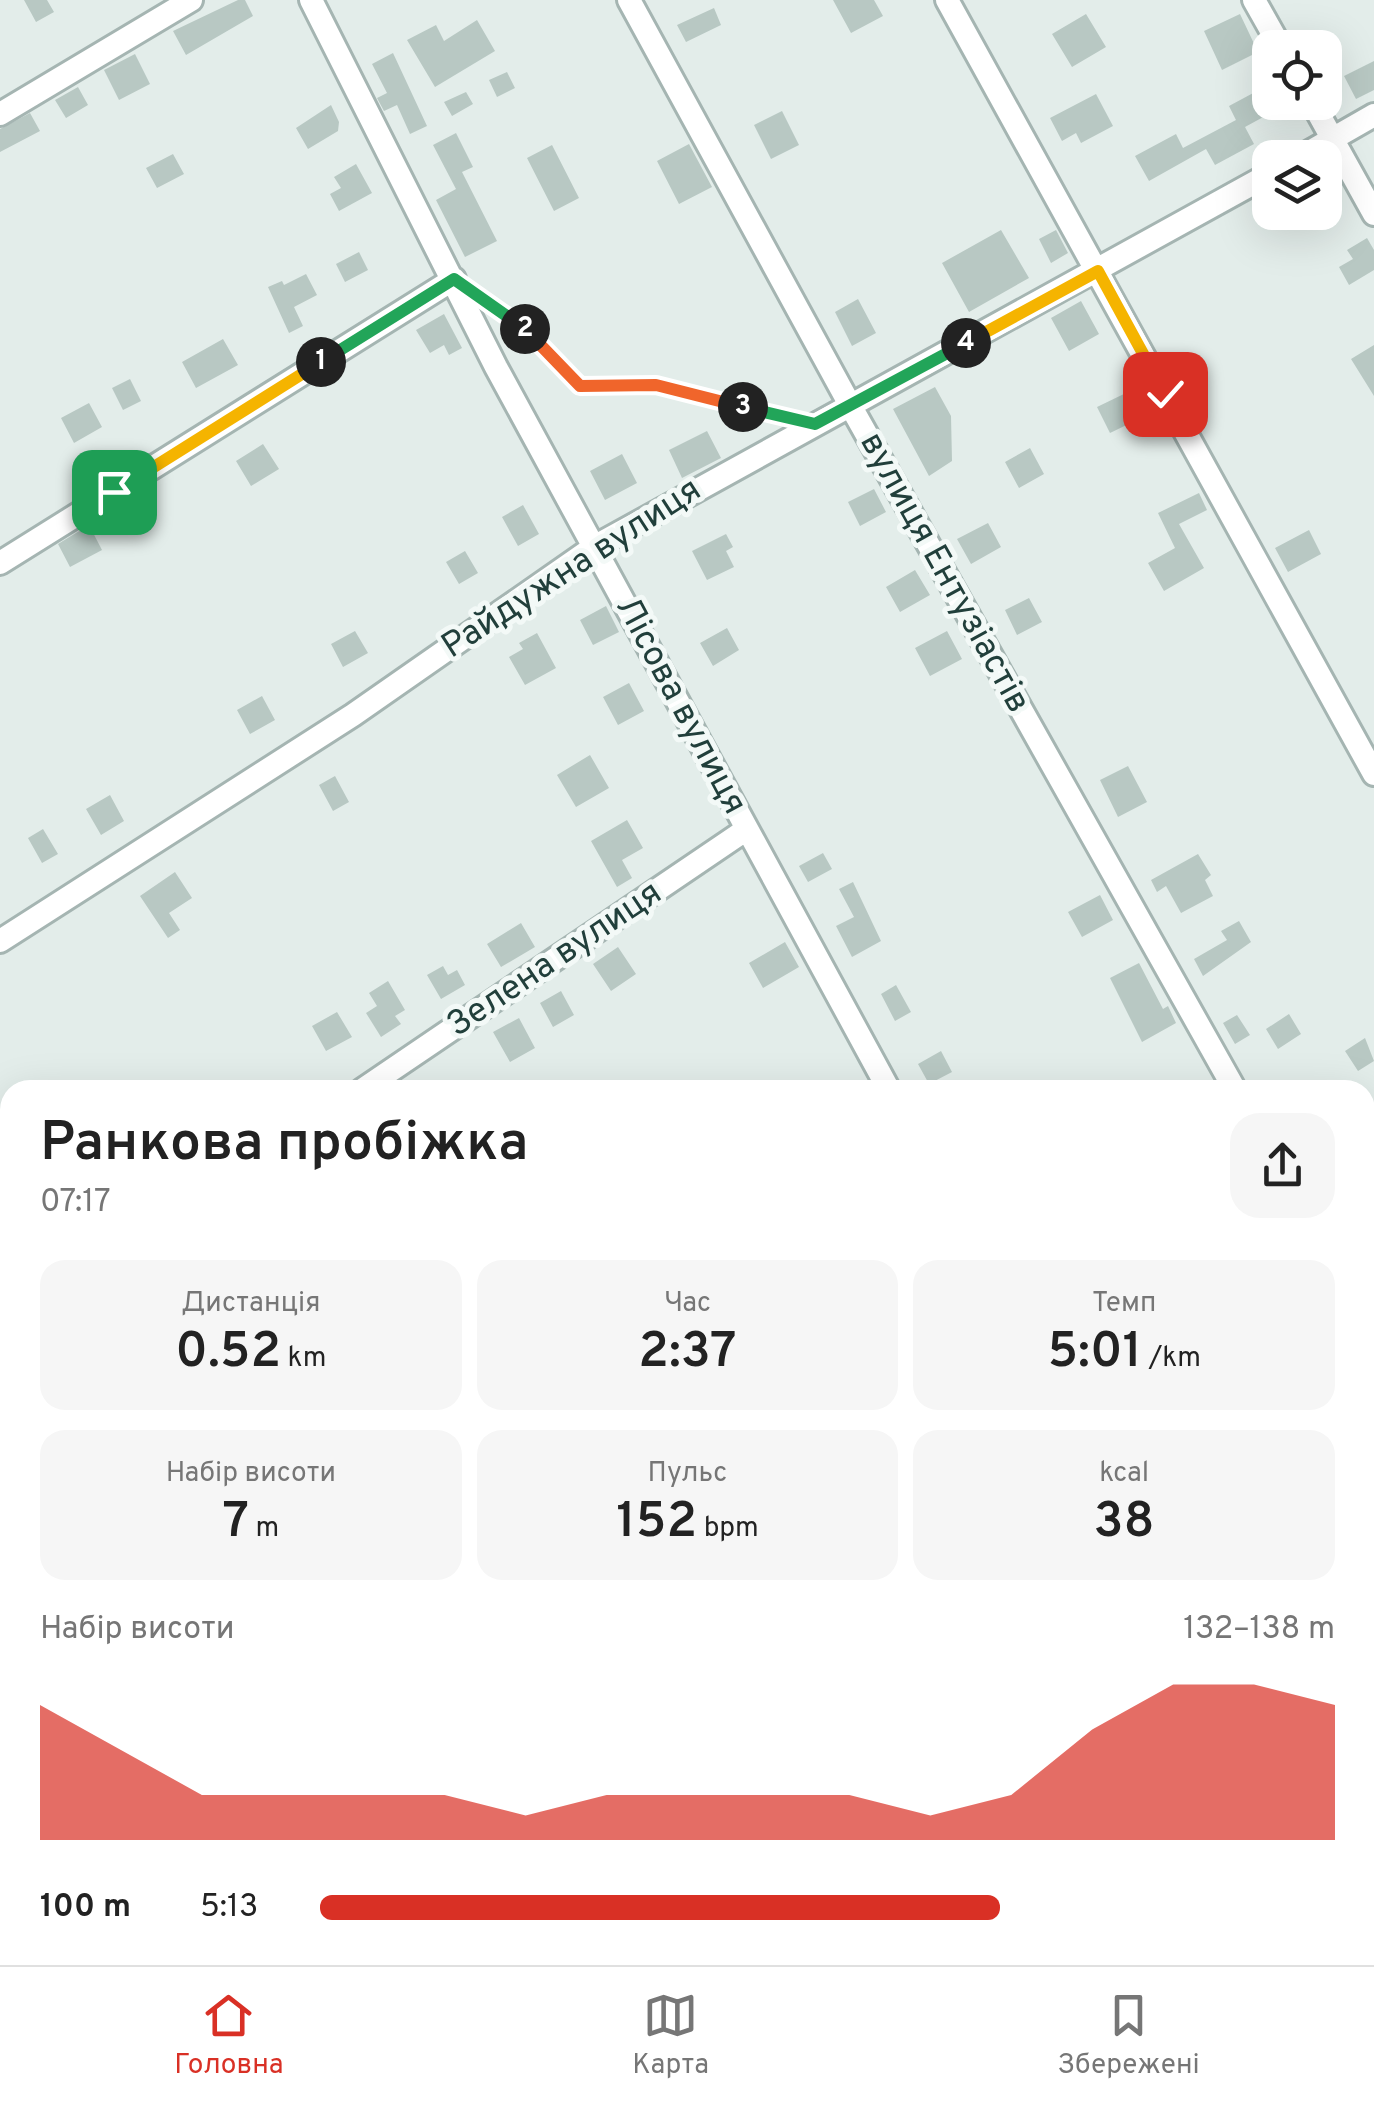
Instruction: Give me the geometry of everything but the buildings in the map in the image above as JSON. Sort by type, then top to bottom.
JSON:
[{"type":"street","points":[[0,114],[191,0]]},
{"type":"street","name":"Лісова вулиця","points":[[312,0],[594,547],[883,1080]]},
{"type":"street","name":"вулиця Ентузіастів","points":[[629,0],[850,405],[1228,1080]]},
{"type":"street","points":[[948,0],[1374,774]]},
{"type":"street","points":[[1254,0],[1271,30]]},
{"type":"street","points":[[1329,140],[1374,114]]},
{"type":"street","points":[[1322,120],[1374,214]]},
{"type":"street","name":"Райдужна вулиця","points":[[0,941],[353,715],[594,547],[1252,184]]},
{"type":"street","points":[[0,563],[454,279]]},
{"type":"street","name":"Зелена вулиця","points":[[377,1080],[747,830]]},
{"type":"path","points":[[485,299],[516,319],[580,386],[656,385],[815,424]]},
{"type":"route","points":[[114,492],[454,279],[516,319],[580,386],[656,385],[815,424],[1098,271],[1165,394]]}]
